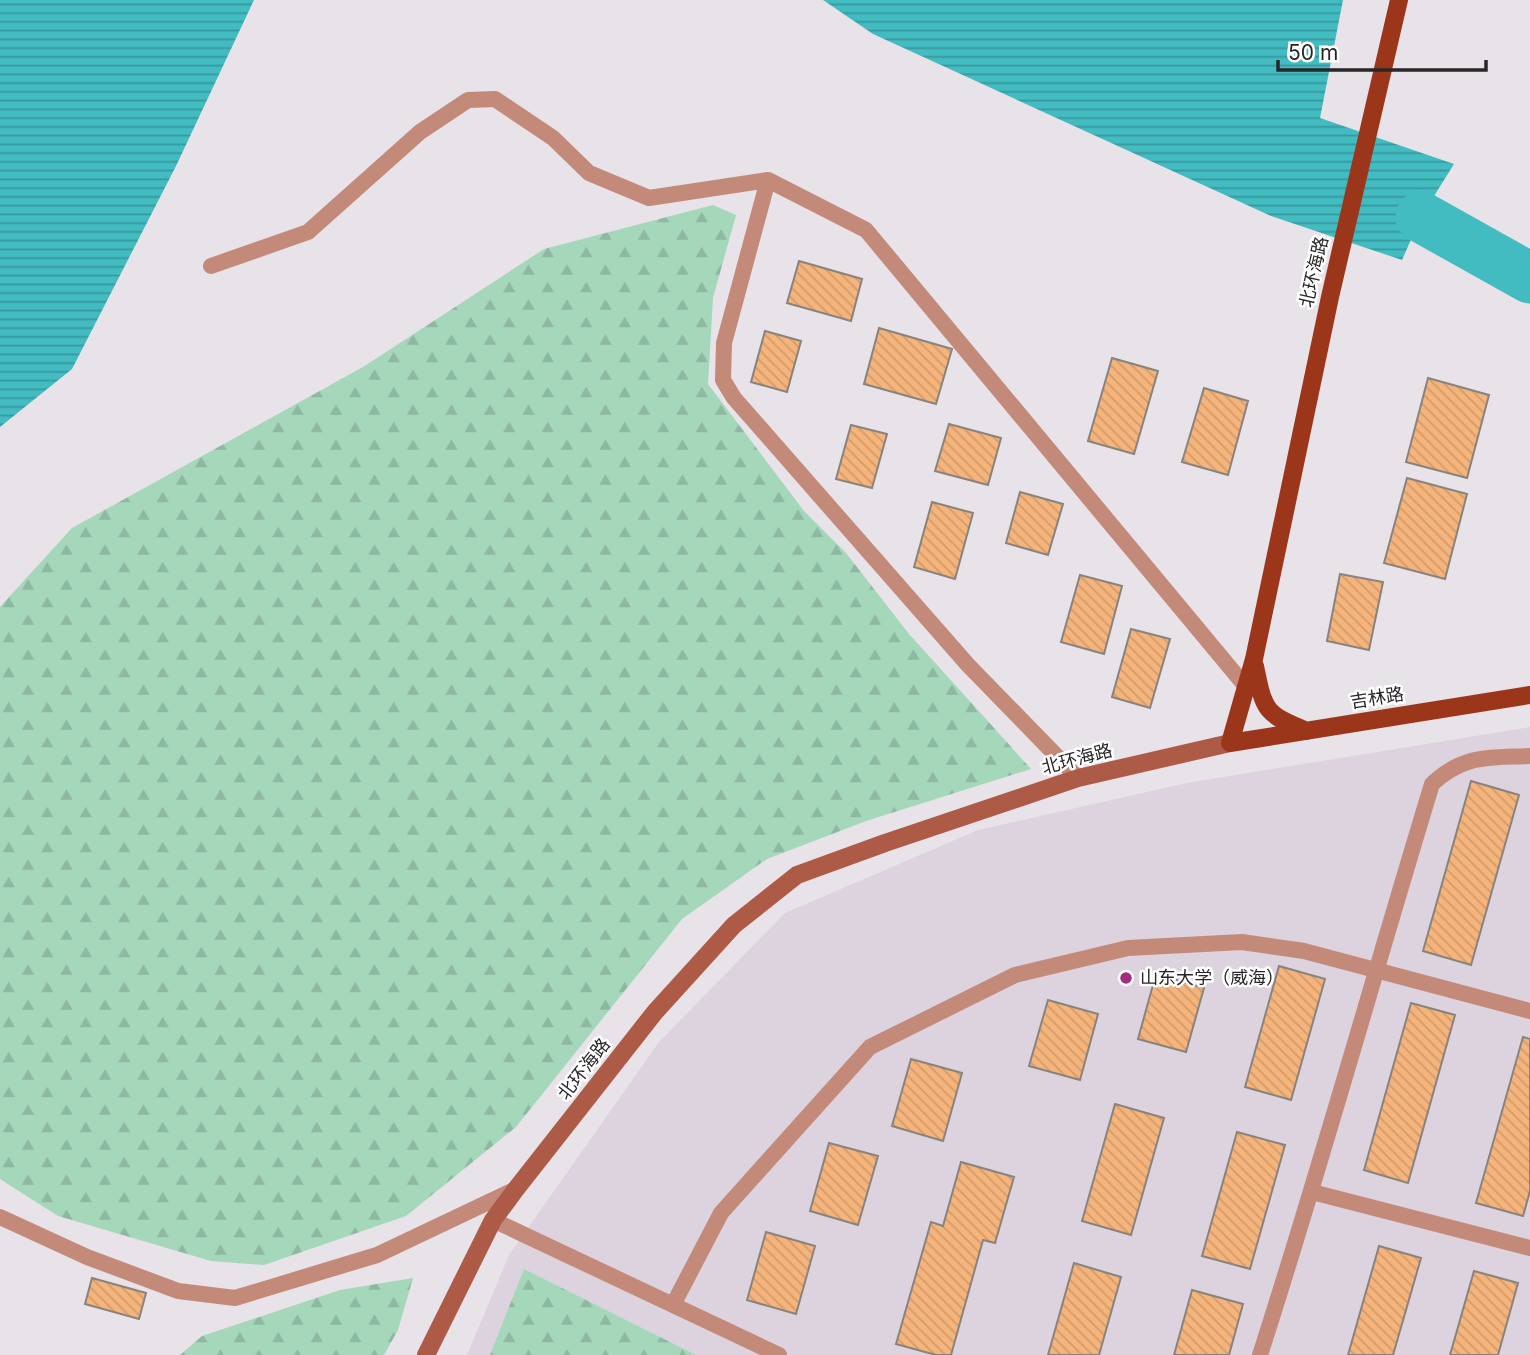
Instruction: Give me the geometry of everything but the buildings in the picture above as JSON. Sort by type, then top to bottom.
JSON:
[{"type":"main road","name":"北环海路","points":[[426,1355],[493,1220],[516,1189],[654,1012],[734,925],[797,874],[1078,779],[1230,743],[1254,659],[1330,297],[1399,0]]},
{"type":"main road","points":[[1254,659],[1264,704],[1277,719],[1307,731]]},
{"type":"main road","name":"吉林路","points":[[1230,743],[1530,695]]},
{"type":"lane","points":[[211,266],[308,233],[420,132],[468,100],[495,99],[553,138],[589,173],[649,198],[768,180],[866,230],[1247,688]]},
{"type":"lane","points":[[768,180],[724,343],[723,380],[734,398],[968,665],[1078,779]]},
{"type":"lane","points":[[1260,1355],[1312,1192],[1432,784],[1447,770],[1475,759],[1530,756]]},
{"type":"lane","points":[[673,1305],[721,1213],[870,1048],[1015,975],[1128,948],[1242,942],[1304,951],[1530,1011]]},
{"type":"lane","points":[[0,1217],[87,1257],[178,1291],[235,1298],[377,1255],[516,1189]]},
{"type":"lane","points":[[1312,1192],[1530,1248]]},
{"type":"lane","points":[[493,1220],[779,1355]]},
{"type":"shaded area","name":"山东大学（威海）","points":[[1530,727],[1530,1355],[467,1355],[509,1255],[659,1042],[785,913],[978,830],[1187,783]]},
{"type":"green space","points":[[713,205],[736,215],[713,298],[708,384],[804,511],[846,553],[909,634],[1031,769],[866,821],[767,859],[682,919],[516,1127],[406,1216],[264,1265],[211,1261],[58,1216],[0,1179],[0,607],[72,528],[363,367],[544,249]]},
{"type":"green space","points":[[524,1269],[696,1355],[490,1355]]},
{"type":"green space","points":[[413,1278],[398,1330],[384,1355],[180,1355],[202,1336],[340,1290]]},
{"type":"water","points":[[0,0],[254,0],[176,166],[72,369],[0,427]]},
{"type":"water","points":[[823,0],[1343,0],[1320,118],[1454,164],[1421,217],[1402,260],[1271,216],[873,34]]},
{"type":"waterway","points":[[1421,217],[1530,278]]},
{"type":"place","name":"山东大学（威海）","points":[[1126,978]]}]
